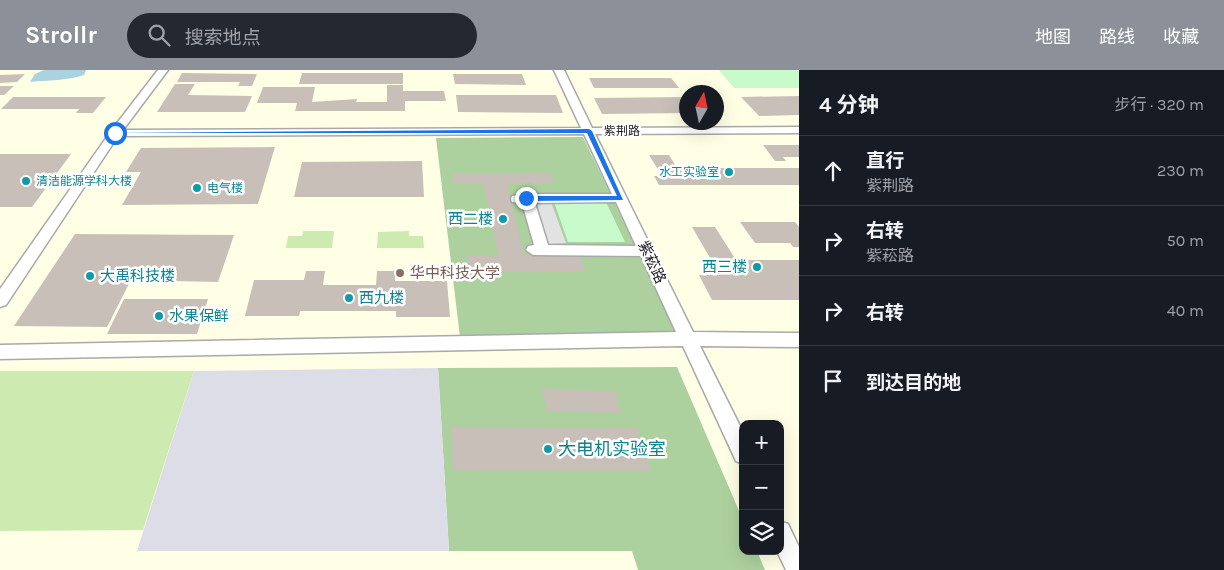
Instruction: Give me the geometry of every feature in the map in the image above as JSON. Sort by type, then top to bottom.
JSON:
[{"type":"street","points":[[0,301],[115,133],[163,70]]},
{"type":"street","name":"紫菘路","points":[[559,70],[739,446]]},
{"type":"street","name":"紫荆路","points":[[115,133],[799,130]]},
{"type":"street","points":[[621,198],[522,198],[537,250],[647,251]]},
{"type":"street","points":[[0,352],[688,340],[799,340]]},
{"type":"street","points":[[784,540],[798,570]]},
{"type":"shaded area","name":"华中科技大学","points":[[0,70],[799,70],[799,570],[0,570]]},
{"type":"shaded area","points":[[533,202],[551,202],[566,243],[547,244]]},
{"type":"shaded area","points":[[438,368],[449,551],[137,551],[194,371]]},
{"type":"green space","points":[[719,70],[799,70],[799,88],[734,88]]},
{"type":"green space","points":[[583,137],[678,334],[460,337],[436,138]]},
{"type":"green space","points":[[554,202],[606,202],[625,242],[568,242]]},
{"type":"green space","points":[[303,231],[334,231],[332,248],[286,248],[288,236],[302,236]]},
{"type":"green space","points":[[409,231],[409,236],[423,236],[424,248],[377,248],[378,232]]},
{"type":"green space","points":[[677,367],[739,511],[739,555],[759,555],[765,570],[638,570],[632,551],[449,551],[438,368]]},
{"type":"green space","points":[[0,371],[194,371],[143,530],[0,531]]},
{"type":"water","points":[[44,70],[86,70],[84,75],[77,77],[30,82],[35,74]]},
{"type":"building","points":[[182,73],[257,74],[252,86],[238,86],[240,82],[177,82]]},
{"type":"building","points":[[302,73],[403,73],[403,84],[299,84]]},
{"type":"building","points":[[25,74],[17,82],[0,83],[0,75]]},
{"type":"building","points":[[453,74],[522,74],[526,85],[455,84]]},
{"type":"building","points":[[589,78],[671,78],[679,88],[594,88]]},
{"type":"building","points":[[175,84],[195,84],[188,95],[252,96],[245,112],[157,112]]},
{"type":"building","points":[[387,85],[403,85],[403,91],[444,91],[446,101],[405,101],[405,111],[295,111],[297,103],[257,103],[263,87],[315,87],[312,102],[357,99],[356,102],[387,102]]},
{"type":"building","points":[[0,86],[14,86],[4,95],[0,95]]},
{"type":"building","points":[[456,95],[556,95],[563,113],[458,112]]},
{"type":"building","points":[[799,96],[799,115],[759,116],[741,97]]},
{"type":"building","points":[[13,97],[106,97],[93,113],[76,113],[79,109],[1,109]]},
{"type":"building","points":[[679,97],[679,113],[602,114],[594,98]]},
{"type":"building","points":[[763,145],[799,145],[799,157],[783,157],[786,161],[775,161]]},
{"type":"building","name":"电气楼","points":[[275,147],[258,204],[122,205],[141,172],[126,172],[141,148]]},
{"type":"building","name":"清洁能源学科大楼","points":[[0,154],[71,154],[32,207],[0,207]]},
{"type":"building","name":"水工实验室","points":[[649,155],[669,155],[677,168],[799,168],[799,185],[659,185],[654,176],[662,176]]},
{"type":"building","points":[[422,161],[424,197],[294,197],[302,162]]},
{"type":"building","name":"西二楼","points":[[550,173],[554,184],[507,184],[524,255],[579,255],[585,272],[469,272],[467,255],[498,255],[483,183],[453,183],[452,174]]},
{"type":"building","points":[[740,222],[795,222],[799,227],[799,247],[793,247],[790,243],[755,243]]},
{"type":"building","name":"西三楼","points":[[692,227],[715,227],[736,260],[799,260],[799,300],[712,300],[699,275],[720,275]]},
{"type":"building","name":"大禹科技楼","points":[[75,234],[234,235],[218,282],[173,281],[177,271],[136,270],[107,327],[14,326]]},
{"type":"building","name":"西九楼","points":[[306,271],[325,271],[323,285],[376,285],[377,271],[395,271],[395,281],[447,281],[450,317],[396,317],[396,311],[300,311],[299,316],[245,316],[254,280],[304,280]]},
{"type":"building","name":"水果保鲜","points":[[124,299],[208,299],[197,334],[107,334]]},
{"type":"building","points":[[542,389],[615,391],[621,413],[547,411]]},
{"type":"building","name":"大电机实验室","points":[[451,427],[636,428],[651,471],[453,470]]},
{"type":"place","name":"水工实验室","points":[[729,172]]},
{"type":"place","name":"清洁能源学科大楼","points":[[26,181]]},
{"type":"place","name":"电气楼","points":[[197,188]]},
{"type":"place","name":"西二楼","points":[[503,219]]},
{"type":"place","name":"西三楼","points":[[757,267]]},
{"type":"place","name":"华中科技大学","points":[[400,273]]},
{"type":"place","name":"大禹科技楼","points":[[90,276]]},
{"type":"place","name":"西九楼","points":[[349,298]]},
{"type":"place","name":"水果保鲜","points":[[159,316]]},
{"type":"place","name":"大电机实验室","points":[[548,449]]},
{"type":"route","points":[[115,133],[589,131],[621,198],[526,198]]}]
